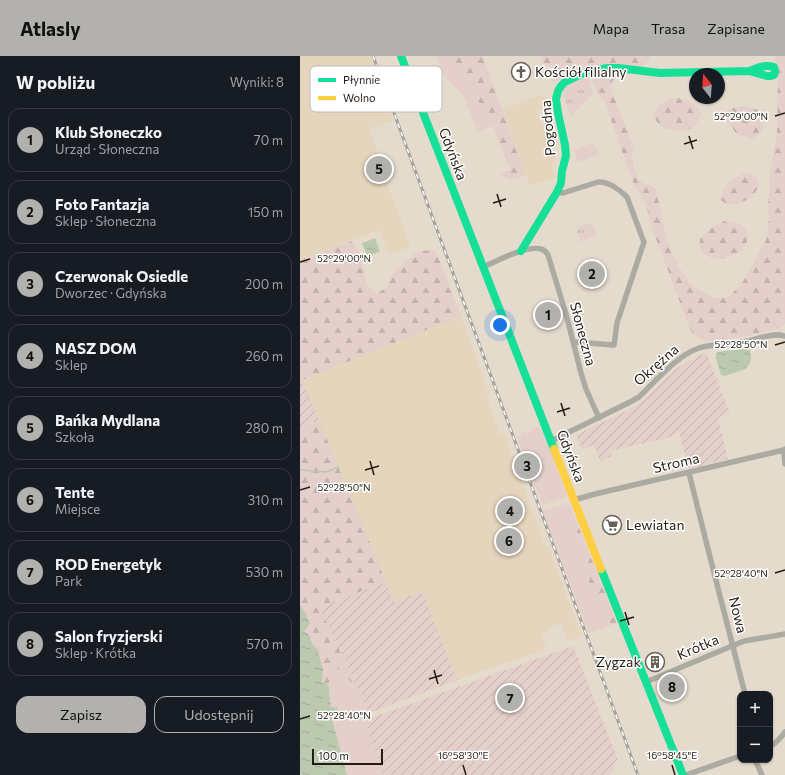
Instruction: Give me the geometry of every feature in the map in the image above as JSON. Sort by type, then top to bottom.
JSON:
[{"type":"main road","name":"Gdyńska","points":[[401,56],[405,66]]},
{"type":"main road","name":"Pogodna","points":[[521,251],[561,183],[562,171],[566,156],[566,146],[556,99],[561,86],[565,82],[584,73],[606,68],[660,73],[749,71]]},
{"type":"main road","name":"Gdyńska","points":[[423,112],[574,500],[684,775]]},
{"type":"street","points":[[557,192],[563,193],[602,181],[606,183],[627,197],[644,242],[617,323],[614,345],[574,342]]},
{"type":"street","name":"Słoneczna","points":[[484,267],[521,251],[537,248],[546,251],[574,342],[576,358],[586,389],[599,418]]},
{"type":"street","name":"Okrężna","points":[[551,441],[627,404],[638,397],[668,368],[692,351],[717,344],[745,342],[778,335],[785,335]]},
{"type":"street","points":[[784,450],[785,464]]},
{"type":"street","name":"Stroma","points":[[574,500],[784,450]]},
{"type":"street","name":"Nowa","points":[[690,473],[744,691]]},
{"type":"street","name":"Krótka","points":[[646,682],[744,641],[785,634]]},
{"type":"street","points":[[773,744],[785,732]]},
{"type":"street","points":[[684,775],[737,757]]},
{"type":"street","points":[[756,763],[762,775]]},
{"type":"shaded area","points":[[300,56],[370,56],[374,66],[310,66],[310,112],[390,112],[393,120],[369,129],[385,171],[383,172],[411,247],[389,255],[379,230],[300,261]]},
{"type":"shaded area","points":[[544,94],[548,107],[537,110],[556,163],[551,164],[556,177],[530,186],[503,109]]},
{"type":"shaded area","points":[[461,316],[490,395],[486,396],[500,434],[504,433],[546,548],[549,547],[582,636],[568,641],[561,623],[548,628],[547,632],[541,634],[546,647],[543,650],[457,680],[422,591],[394,602],[302,380]]},
{"type":"green space","points":[[436,56],[452,56],[472,87],[489,123],[493,126],[478,132],[463,95],[443,75],[442,66],[440,66]]},
{"type":"green space","points":[[452,56],[483,56],[526,175],[516,179],[507,179],[501,174],[510,170],[493,126],[489,123],[472,87]]},
{"type":"green space","points":[[542,56],[650,56],[648,61],[637,73],[617,76],[610,84],[634,149],[631,158],[638,178],[644,184],[651,185],[656,189],[665,234],[671,251],[679,267],[692,286],[714,298],[729,297],[743,282],[766,240],[769,220],[768,209],[770,175],[777,132],[778,73],[775,61],[776,56],[785,56],[785,324],[780,328],[738,338],[706,341],[693,334],[653,231],[646,205],[632,180],[605,102],[597,91],[589,69],[572,73],[559,81],[553,82],[552,77],[554,71],[551,65],[543,64],[541,61]]},
{"type":"green space","points":[[588,77],[593,94],[571,116],[562,91],[566,85]]},
{"type":"green space","points":[[678,98],[689,101],[689,104],[695,104],[701,112],[699,120],[691,129],[680,131],[660,126],[653,116],[662,103]]},
{"type":"green space","points":[[746,106],[758,110],[764,118],[763,129],[753,139],[737,134],[727,122],[727,111],[736,107]]},
{"type":"green space","points":[[594,142],[599,155],[578,162],[574,150]]},
{"type":"green space","points":[[743,174],[751,174],[758,179],[759,187],[751,198],[737,204],[726,204],[720,199],[724,190],[734,178]]},
{"type":"green space","points":[[725,221],[740,224],[745,228],[749,236],[744,247],[735,255],[730,257],[718,259],[707,256],[702,251],[700,240],[707,231]]},
{"type":"green space","points":[[589,223],[594,226],[597,236],[580,242],[577,232],[578,227]]},
{"type":"green space","points":[[353,241],[362,262],[367,285],[376,294],[387,287],[392,274],[413,255],[421,251],[434,250],[438,256],[461,316],[300,381],[300,261]]},
{"type":"green space","points":[[706,352],[730,413],[718,418],[728,459],[689,469],[679,432],[667,438],[610,451],[612,457],[600,461],[594,445],[582,449],[576,435],[630,409],[642,401],[677,368]]},
{"type":"green space","points":[[302,380],[319,420],[300,427],[300,381]]},
{"type":"green space","points":[[319,420],[386,582],[325,605],[322,612],[359,692],[356,691],[346,675],[336,668],[333,670],[328,684],[322,682],[323,669],[318,652],[309,635],[303,631],[306,614],[300,605],[300,427]]},
{"type":"green space","points":[[537,426],[540,428],[545,438],[567,495],[565,498],[542,505],[529,468],[530,467],[527,464],[517,437],[523,432],[529,432],[532,427]]},
{"type":"green space","points":[[566,504],[570,505],[590,585],[598,593],[611,625],[589,633],[542,510],[543,511]]},
{"type":"green space","points":[[570,505],[617,623],[611,625],[598,593],[590,585],[583,554],[571,515]]},
{"type":"green space","points":[[386,582],[394,602],[422,591],[457,680],[369,713],[322,612],[325,605]]},
{"type":"green space","points":[[573,646],[618,760],[610,775],[383,775],[364,719],[374,717]]},
{"type":"green space","points":[[336,668],[346,675],[356,691],[359,692],[369,713],[364,720],[383,775],[347,775],[332,719],[338,708],[331,707],[328,684],[333,670]]},
{"type":"water","points":[[375,238],[380,252],[367,256],[362,243]]},
{"type":"water","points":[[746,348],[749,349],[751,355],[750,362],[747,367],[725,376],[721,375],[716,359],[716,353]]},
{"type":"water","points":[[300,605],[310,624],[304,631],[309,635],[318,652],[323,669],[322,682],[328,684],[331,707],[338,708],[332,719],[347,775],[300,774]]},
{"type":"waterway","points":[[300,470],[326,472],[339,467]]},
{"type":"railway","points":[[373,56],[377,66]]},
{"type":"railway","points":[[394,112],[638,775]]},
{"type":"traffic: fast","points":[[401,56],[405,66]]},
{"type":"traffic: fast","points":[[521,251],[561,183],[562,171],[566,156],[556,99],[558,91],[565,82],[584,73],[607,68],[660,73],[749,71],[767,76],[774,75],[775,72],[774,67],[768,66],[749,71]]},
{"type":"traffic: fast","points":[[423,112],[554,449]]},
{"type":"traffic: fast","points":[[601,569],[683,775]]},
{"type":"traffic: slow","points":[[554,449],[601,569]]},
{"type":"place","name":"Kościół filialny","points":[[521,72]]},
{"type":"place","name":"Bańka Mydlana","points":[[379,169]]},
{"type":"place","name":"Foto Fantazja","points":[[592,274]]},
{"type":"place","name":"Klub Słoneczko","points":[[548,315]]},
{"type":"place","name":"Czerwonak Osiedle","points":[[527,466]]},
{"type":"place","name":"NASZ DOM","points":[[510,511]]},
{"type":"place","name":"Lewiatan","points":[[612,525]]},
{"type":"place","name":"Tente","points":[[509,541]]},
{"type":"place","name":"Zygzak","points":[[655,662]]},
{"type":"place","name":"Salon fryzjerski","points":[[672,687]]},
{"type":"place","name":"ROD Energetyk","points":[[510,698]]}]
